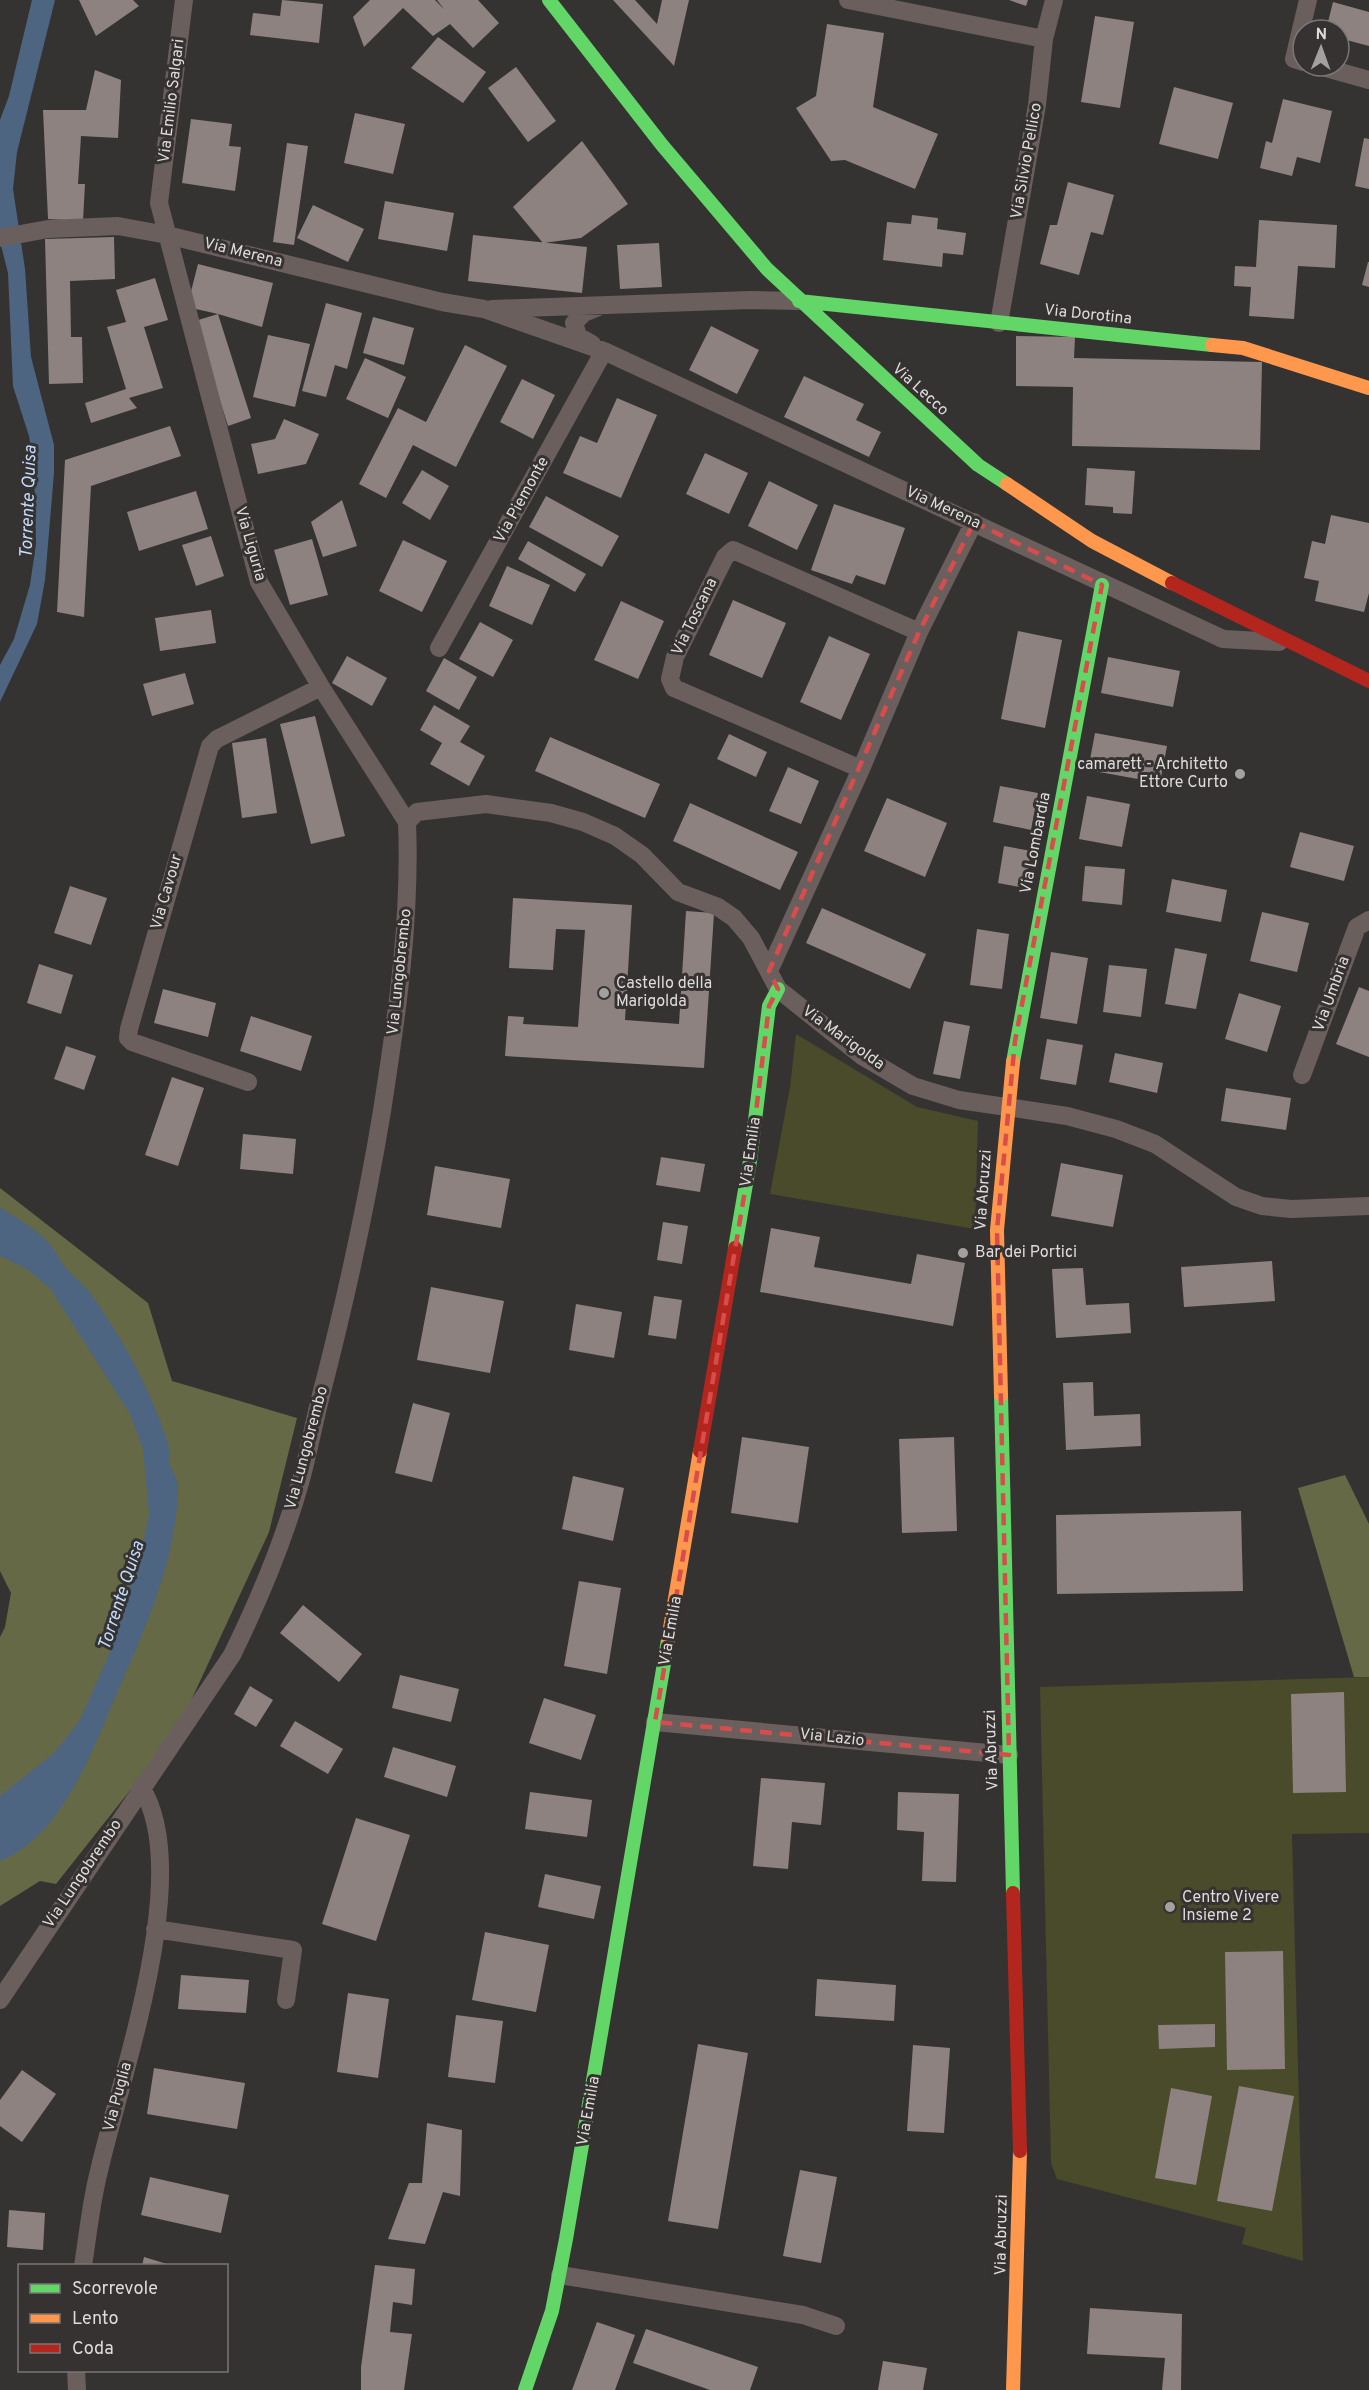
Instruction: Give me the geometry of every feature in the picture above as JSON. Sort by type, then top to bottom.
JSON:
[{"type":"street","name":"Via Emilio Salgari","points":[[159,203],[184,0]]},
{"type":"street","name":"Via Lecco","points":[[549,0],[662,145],[767,269],[799,302],[978,465],[1092,541],[1287,642],[1369,681]]},
{"type":"street","points":[[848,0],[1044,39]]},
{"type":"street","name":"Via Silvio Pellico","points":[[999,323],[1037,105],[1044,39],[1054,0]]},
{"type":"street","points":[[1305,18],[1308,0]]},
{"type":"street","points":[[1351,75],[1369,80]]},
{"type":"street","name":"Via Liguria","points":[[159,203],[259,582],[321,687],[407,822]]},
{"type":"street","name":"Via Merena","points":[[0,238],[48,229],[118,226],[167,235],[442,302],[484,309],[604,351]]},
{"type":"street","name":"Via Merena","points":[[484,309],[750,300],[799,302]]},
{"type":"street","name":"Via Dorotina","points":[[799,302],[1243,348],[1369,388]]},
{"type":"street","name":"Via Merena","points":[[603,305],[584,313],[574,323],[578,336],[604,351],[974,522],[1102,585],[1223,639],[1287,642]]},
{"type":"street","name":"Via Piemonte","points":[[439,648],[604,351]]},
{"type":"street","points":[[769,971],[861,769],[919,632],[974,522]]},
{"type":"street","name":"Via Toscana","points":[[861,769],[674,688],[670,679],[675,657],[724,558],[733,550],[919,632]]},
{"type":"street","name":"Via Lombardia","points":[[1008,1109],[1015,1041],[1102,585]]},
{"type":"street","name":"Via Cavour","points":[[248,1082],[132,1042],[128,1038],[129,1029],[210,746],[217,738],[321,687]]},
{"type":"street","name":"Via Marigolda","points":[[407,822],[417,812],[486,804],[551,813],[583,822],[615,836],[633,849],[678,892],[718,907],[734,918],[752,938],[778,989],[862,1056],[913,1086],[959,1100],[1066,1116],[1116,1129],[1155,1144],[1236,1197],[1262,1206],[1292,1209],[1369,1206]]},
{"type":"street","name":"Via Lungobrembo","points":[[0,2000],[231,1655],[260,1599],[301,1482],[346,1298],[375,1154],[399,992],[407,903],[407,822]]},
{"type":"street","name":"Via Umbria","points":[[1302,1075],[1357,927],[1369,920]]},
{"type":"street","name":"Via Emilia","points":[[525,2390],[552,2311],[560,2274],[750,1161],[769,1006],[778,989]]},
{"type":"street","name":"Via Abruzzi","points":[[1008,1109],[997,1230],[1009,1755],[1021,2130],[1013,2390]]},
{"type":"street","name":"Via Lazio","points":[[655,1722],[1009,1755]]},
{"type":"street","name":"Via Puglia","points":[[83,2264],[98,2172],[143,1998],[155,1929],[158,1838],[149,1801],[141,1787]]},
{"type":"street","points":[[155,1929],[293,1950],[286,2000]]},
{"type":"street","points":[[560,2274],[803,2315],[836,2326]]},
{"type":"street","points":[[76,2372],[77,2390]]},
{"type":"highlighted area","points":[[974,522],[1102,585],[1015,1041],[997,1230],[1009,1755],[655,1722],[750,1161],[769,1006],[778,989],[769,971],[919,632]]},
{"type":"green space","points":[[796,1034],[917,1107],[978,1121],[975,1229],[770,1194],[790,1087]]},
{"type":"green space","points":[[0,1188],[148,1303],[172,1381],[297,1418],[269,1532],[177,1731],[56,1884],[40,1881],[0,1906],[0,1637],[5,1627],[11,1593],[0,1571]]},
{"type":"green space","points":[[1345,1475],[1369,1524],[1369,1677],[1354,1677],[1298,1488]]},
{"type":"green space","name":"Centro Vivere Insieme 2","points":[[1369,1677],[1369,1833],[1292,1834],[1303,2261],[1242,2244],[1246,2228],[1057,2179],[1051,2163],[1040,1687]]},
{"type":"water","points":[[32,0],[55,0],[17,152],[13,189],[25,269],[31,357],[54,445],[54,473],[45,580],[37,624],[0,702],[0,665],[14,639],[30,585],[36,544],[34,471],[29,436],[13,386],[8,273],[0,241],[0,120],[9,96]]},
{"type":"water","points":[[0,1207],[47,1241],[66,1268],[91,1294],[114,1329],[135,1366],[161,1423],[168,1443],[170,1465],[178,1486],[171,1547],[163,1576],[142,1634],[98,1738],[78,1780],[52,1820],[19,1851],[0,1861],[0,1796],[54,1753],[80,1720],[114,1643],[128,1589],[141,1553],[149,1514],[143,1449],[130,1414],[50,1288],[27,1269],[0,1256]]},
{"type":"building","points":[[79,0],[133,0],[139,6],[96,36]]},
{"type":"building","points":[[282,0],[323,4],[319,43],[250,35],[253,13],[280,16]]},
{"type":"building","points":[[370,0],[435,0],[444,9],[437,0],[478,0],[499,23],[473,48],[450,24],[433,36],[403,8],[364,47],[353,17]]},
{"type":"building","points":[[613,0],[635,0],[657,24],[662,0],[689,0],[674,66]]},
{"type":"building","points":[[1009,0],[1028,0],[1026,6]]},
{"type":"building","points":[[1333,2],[1369,12],[1369,46],[1351,41],[1351,18],[1329,18]]},
{"type":"building","points":[[1095,16],[1134,22],[1120,108],[1081,102]]},
{"type":"building","points":[[827,24],[884,33],[873,107],[938,134],[915,189],[845,160],[831,161],[796,108],[816,96]]},
{"type":"building","points":[[438,37],[486,72],[463,103],[411,68]]},
{"type":"building","points":[[516,67],[556,121],[528,142],[488,88]]},
{"type":"building","points":[[95,70],[121,80],[118,138],[81,136],[78,184],[85,184],[83,221],[48,219],[43,110],[86,110]]},
{"type":"building","points":[[1174,87],[1233,103],[1218,159],[1159,144]]},
{"type":"building","points":[[1283,99],[1332,111],[1320,163],[1297,157],[1292,176],[1260,168],[1266,141],[1272,143]]},
{"type":"building","points":[[355,113],[405,124],[393,174],[344,163]]},
{"type":"building","points":[[191,119],[232,124],[229,146],[241,147],[235,191],[182,183]]},
{"type":"building","points":[[1364,138],[1369,139],[1369,189],[1355,186]]},
{"type":"building","points":[[582,141],[628,204],[581,238],[543,243],[513,207]]},
{"type":"building","points":[[287,143],[308,146],[294,245],[273,242]]},
{"type":"building","points":[[1068,182],[1114,195],[1103,235],[1091,232],[1079,275],[1040,264],[1050,225],[1057,225]]},
{"type":"building","points":[[385,201],[454,213],[447,251],[378,239]]},
{"type":"building","points":[[313,205],[364,229],[348,262],[297,238]]},
{"type":"building","points":[[912,215],[938,218],[937,229],[966,233],[963,255],[943,253],[942,267],[883,260],[887,222],[911,224]]},
{"type":"building","points":[[1259,220],[1337,225],[1335,268],[1298,266],[1294,319],[1249,316],[1251,287],[1234,286],[1235,266],[1256,267]]},
{"type":"building","points":[[473,235],[587,247],[582,293],[468,281]]},
{"type":"building","points":[[114,237],[115,279],[70,281],[71,337],[82,337],[83,383],[49,384],[45,239]]},
{"type":"building","points":[[659,243],[662,287],[620,289],[617,245]]},
{"type":"building","points":[[1369,262],[1369,287],[1362,285]]},
{"type":"building","points":[[198,264],[273,283],[262,327],[187,307]]},
{"type":"building","points":[[155,278],[168,320],[144,327],[163,388],[129,398],[137,408],[91,423],[85,403],[126,389],[107,327],[126,322],[116,290]]},
{"type":"building","points":[[326,303],[362,313],[347,369],[335,365],[326,397],[302,391]]},
{"type":"building","points":[[218,314],[251,418],[228,426],[195,321]]},
{"type":"building","points":[[373,317],[414,328],[404,365],[363,353]]},
{"type":"building","points":[[711,326],[759,350],[737,394],[689,370]]},
{"type":"building","points":[[268,335],[310,344],[295,407],[253,397]]},
{"type":"building","points":[[1016,336],[1075,337],[1074,358],[1262,362],[1260,450],[1072,446],[1073,387],[1016,386]]},
{"type":"building","points":[[465,345],[507,366],[456,467],[413,445],[386,498],[359,484],[398,408],[426,422]]},
{"type":"building","points":[[365,358],[406,377],[388,418],[346,399]]},
{"type":"building","points":[[804,376],[864,404],[856,420],[881,432],[869,457],[784,417]]},
{"type":"building","points":[[522,379],[555,395],[533,439],[500,422]]},
{"type":"building","points":[[617,398],[657,415],[621,498],[563,473],[580,436],[597,443]]},
{"type":"building","points":[[284,419],[319,434],[306,464],[258,474],[251,444],[275,439]]},
{"type":"building","points":[[170,426],[181,456],[91,486],[84,617],[57,612],[65,460]]},
{"type":"building","points":[[705,453],[748,473],[729,514],[686,494]]},
{"type":"building","points":[[1087,468],[1135,471],[1132,514],[1113,513],[1113,507],[1085,505]]},
{"type":"building","points":[[422,470],[449,486],[430,520],[402,503]]},
{"type":"building","points":[[769,481],[818,505],[797,550],[748,526]]},
{"type":"building","points":[[196,491],[208,529],[139,551],[127,512]]},
{"type":"building","points":[[546,496],[619,536],[602,567],[529,527]]},
{"type":"building","points":[[342,500],[357,546],[323,557],[311,522]]},
{"type":"building","points":[[834,504],[905,528],[885,585],[856,575],[852,584],[811,570]]},
{"type":"building","points":[[1331,515],[1369,523],[1369,593],[1364,612],[1315,601],[1319,581],[1304,578],[1312,541],[1325,544]]},
{"type":"building","points":[[211,536],[224,576],[196,586],[182,545]]},
{"type":"building","points":[[312,539],[328,595],[290,605],[274,550]]},
{"type":"building","points":[[403,540],[447,561],[422,612],[379,591]]},
{"type":"building","points":[[528,541],[586,574],[575,592],[518,559]]},
{"type":"building","points":[[507,566],[550,585],[532,625],[489,606]]},
{"type":"building","points":[[733,600],[786,623],[762,678],[709,655]]},
{"type":"building","points":[[621,601],[664,621],[638,679],[594,660]]},
{"type":"building","points":[[211,610],[216,643],[160,651],[155,618]]},
{"type":"building","points":[[480,622],[513,640],[493,677],[459,659]]},
{"type":"building","points":[[1018,631],[1062,640],[1045,728],[1001,719]]},
{"type":"building","points":[[829,636],[870,654],[841,720],[800,702]]},
{"type":"building","points":[[347,656],[387,678],[372,706],[332,683]]},
{"type":"building","points":[[1108,657],[1180,671],[1173,707],[1101,693]]},
{"type":"building","points":[[444,658],[477,677],[459,710],[426,691]]},
{"type":"building","points":[[185,673],[194,704],[152,716],[143,684]]},
{"type":"building","points":[[434,705],[470,726],[460,742],[485,756],[469,786],[430,764],[442,743],[420,730]]},
{"type":"building","points":[[315,716],[345,836],[311,844],[280,724]]},
{"type":"building","points":[[1095,733],[1167,746],[1160,783],[1088,770]]},
{"type":"building","points":[[729,734],[767,752],[756,777],[717,759]]},
{"type":"building","points":[[550,737],[660,784],[645,818],[535,771]]},
{"type":"building","points":[[266,738],[277,813],[242,818],[232,743]]},
{"type":"building","points":[[788,767],[819,781],[801,824],[769,811]]},
{"type":"building","points":[[1000,786],[1038,793],[1031,830],[993,822]]},
{"type":"building","points":[[1087,796],[1130,804],[1122,847],[1079,839]]},
{"type":"building","points":[[887,798],[947,823],[925,877],[864,851]]},
{"type":"building","points":[[690,803],[798,852],[780,890],[673,841]]},
{"type":"building","points":[[1300,832],[1354,846],[1344,881],[1290,867]]},
{"type":"building","points":[[1004,846],[1031,851],[1025,888],[998,883]]},
{"type":"building","points":[[1085,866],[1125,869],[1122,905],[1082,901]]},
{"type":"building","points":[[1172,879],[1227,890],[1221,922],[1166,912]]},
{"type":"building","points":[[70,886],[107,898],[91,945],[54,933]]},
{"type":"building","name":"Castello della Marigolda","points":[[513,898],[632,905],[625,1020],[679,1024],[686,911],[714,913],[704,1068],[505,1056],[508,1016],[524,1017],[523,1024],[578,1027],[585,930],[556,929],[553,970],[509,968]]},
{"type":"building","points":[[822,908],[926,954],[910,989],[806,943]]},
{"type":"building","points":[[1262,912],[1309,923],[1297,972],[1250,961]]},
{"type":"building","points":[[977,929],[1009,934],[1002,989],[970,985]]},
{"type":"building","points":[[1175,948],[1207,954],[1196,1009],[1165,1004]]},
{"type":"building","points":[[1051,952],[1088,958],[1077,1024],[1040,1018]]},
{"type":"building","points":[[39,964],[73,975],[61,1014],[27,1003]]},
{"type":"building","points":[[1109,965],[1147,969],[1141,1017],[1103,1012]]},
{"type":"building","points":[[1359,987],[1369,991],[1369,1057],[1336,1044]]},
{"type":"building","points":[[163,989],[216,1003],[208,1037],[154,1023]]},
{"type":"building","points":[[1239,993],[1281,1006],[1267,1052],[1225,1039]]},
{"type":"building","points":[[251,1016],[312,1036],[301,1071],[240,1051]]},
{"type":"building","points":[[944,1021],[970,1026],[960,1079],[933,1074]]},
{"type":"building","points":[[1047,1039],[1083,1045],[1076,1085],[1040,1079]]},
{"type":"building","points":[[66,1046],[96,1056],[84,1090],[54,1079]]},
{"type":"building","points":[[1115,1053],[1163,1063],[1157,1093],[1109,1082]]},
{"type":"building","points":[[172,1077],[204,1088],[178,1166],[145,1155]]},
{"type":"building","points":[[1226,1088],[1291,1098],[1286,1130],[1221,1121]]},
{"type":"building","points":[[243,1134],[296,1139],[293,1174],[240,1169]]},
{"type":"building","points":[[661,1157],[705,1164],[700,1192],[656,1185]]},
{"type":"building","points":[[1061,1163],[1123,1175],[1113,1227],[1051,1216]]},
{"type":"building","points":[[435,1166],[510,1179],[501,1228],[427,1215]]},
{"type":"building","points":[[663,1222],[688,1226],[682,1264],[657,1260]]},
{"type":"building","points":[[771,1228],[820,1237],[814,1267],[911,1284],[917,1254],[965,1263],[953,1326],[760,1292]]},
{"type":"building","points":[[1272,1261],[1275,1301],[1184,1307],[1181,1267]]},
{"type":"building","points":[[1083,1268],[1086,1305],[1129,1303],[1131,1333],[1056,1338],[1052,1269]]},
{"type":"building","points":[[431,1287],[504,1301],[490,1373],[417,1360]]},
{"type":"building","points":[[654,1296],[682,1300],[676,1339],[648,1335]]},
{"type":"building","points":[[576,1304],[622,1312],[614,1358],[569,1350]]},
{"type":"building","points":[[1093,1382],[1094,1416],[1140,1414],[1141,1446],[1066,1450],[1063,1383]]},
{"type":"building","points":[[413,1403],[450,1413],[432,1482],[395,1473]]},
{"type":"building","points":[[742,1437],[809,1447],[798,1523],[731,1513]]},
{"type":"building","points":[[954,1437],[957,1531],[902,1533],[899,1439]]},
{"type":"building","points":[[573,1476],[624,1488],[613,1541],[562,1529]]},
{"type":"building","points":[[1241,1511],[1243,1591],[1057,1594],[1056,1515]]},
{"type":"building","points":[[579,1581],[621,1588],[607,1674],[564,1666]]},
{"type":"building","points":[[303,1605],[362,1654],[339,1682],[280,1633]]},
{"type":"building","points":[[400,1675],[459,1689],[451,1722],[392,1708]]},
{"type":"building","points":[[250,1686],[273,1700],[256,1727],[234,1714]]},
{"type":"building","points":[[1344,1692],[1346,1792],[1293,1793],[1291,1694]]},
{"type":"building","points":[[544,1698],[596,1715],[581,1760],[529,1743]]},
{"type":"building","points":[[295,1721],[343,1749],[328,1774],[280,1746]]},
{"type":"building","points":[[393,1747],[456,1766],[447,1797],[384,1777]]},
{"type":"building","points":[[761,1778],[825,1783],[821,1825],[792,1822],[788,1869],[753,1866]]},
{"type":"building","points":[[530,1792],[592,1800],[587,1837],[525,1829]]},
{"type":"building","points":[[898,1792],[959,1794],[956,1882],[922,1881],[924,1832],[897,1830]]},
{"type":"building","points":[[356,1818],[410,1835],[376,1941],[322,1924]]},
{"type":"building","points":[[545,1874],[601,1886],[594,1919],[538,1907]]},
{"type":"building","points":[[485,1932],[549,1945],[536,2012],[472,2000]]},
{"type":"building","points":[[1283,1951],[1285,2069],[1227,2070],[1225,1952]]},
{"type":"building","points":[[181,1975],[249,1980],[246,2013],[178,2009]]},
{"type":"building","points":[[817,1979],[896,1985],[894,2021],[815,2016]]},
{"type":"building","points":[[348,1993],[389,1999],[378,2078],[337,2072]]},
{"type":"building","points":[[456,2015],[503,2021],[495,2083],[448,2077]]},
{"type":"building","points":[[1215,2024],[1215,2047],[1159,2049],[1158,2025]]},
{"type":"building","points":[[698,2044],[748,2053],[718,2229],[668,2221]]},
{"type":"building","points":[[913,2045],[950,2048],[944,2133],[907,2131]]},
{"type":"building","points":[[154,2068],[245,2083],[237,2129],[147,2114]]},
{"type":"building","points":[[22,2070],[56,2094],[22,2142],[0,2126],[0,2100]]},
{"type":"building","points":[[1239,2086],[1294,2096],[1272,2211],[1217,2201]]},
{"type":"building","points":[[1171,2088],[1212,2096],[1196,2185],[1155,2178]]},
{"type":"building","points":[[427,2123],[462,2130],[460,2196],[443,2192],[425,2244],[388,2239],[409,2183],[422,2183]]},
{"type":"building","points":[[800,2170],[837,2177],[821,2263],[783,2256]]},
{"type":"building","points":[[150,2177],[229,2195],[221,2233],[141,2215]]},
{"type":"building","points":[[9,2210],[45,2213],[43,2250],[7,2247]]},
{"type":"building","points":[[144,2257],[167,2264],[142,2264]]},
{"type":"building","points":[[375,2265],[415,2269],[412,2305],[393,2302],[390,2332],[412,2334],[404,2390],[361,2390],[361,2367]]},
{"type":"building","points":[[1090,2308],[1182,2314],[1181,2390],[1162,2390],[1165,2358],[1087,2354]]},
{"type":"building","points":[[597,2322],[635,2335],[615,2390],[572,2390]]},
{"type":"building","points":[[646,2329],[758,2367],[750,2390],[710,2390],[633,2363]]},
{"type":"building","points":[[883,2361],[927,2368],[923,2390],[878,2390]]},
{"type":"traffic: fast","points":[[549,0],[662,145],[767,269],[978,465],[1007,484]]},
{"type":"traffic: fast","points":[[799,301],[1212,345]]},
{"type":"traffic: fast","points":[[1013,1062],[1102,585]]},
{"type":"traffic: fast","points":[[735,1248],[750,1161],[769,1006],[778,989]]},
{"type":"traffic: fast","points":[[1001,1395],[1013,1893]]},
{"type":"traffic: fast","points":[[525,2390],[552,2311],[566,2239],[668,1640]]},
{"type":"traffic: slow","points":[[1212,345],[1243,348],[1369,388]]},
{"type":"traffic: slow","points":[[1007,484],[1092,541],[1172,583]]},
{"type":"traffic: slow","points":[[1001,1395],[997,1230],[1013,1062]]},
{"type":"traffic: slow","points":[[668,1640],[700,1451]]},
{"type":"traffic: slow","points":[[1013,2390],[1020,2151]]},
{"type":"traffic: jam","points":[[1172,583],[1369,681]]},
{"type":"traffic: jam","points":[[700,1451],[735,1248]]},
{"type":"traffic: jam","points":[[1013,1893],[1020,2151]]},
{"type":"place","name":"camarett - Architetto Ettore Curto","points":[[1240,774]]},
{"type":"place","name":"Castello della Marigolda","points":[[604,993]]},
{"type":"place","name":"Bar dei Portici","points":[[963,1253]]},
{"type":"place","name":"Centro Vivere Insieme 2","points":[[1170,1907]]},
{"type":"water label","name":"Torrente Quisa","points":[[29,502]]},
{"type":"water label","name":"Torrente Quisa","points":[[122,1596]]}]
